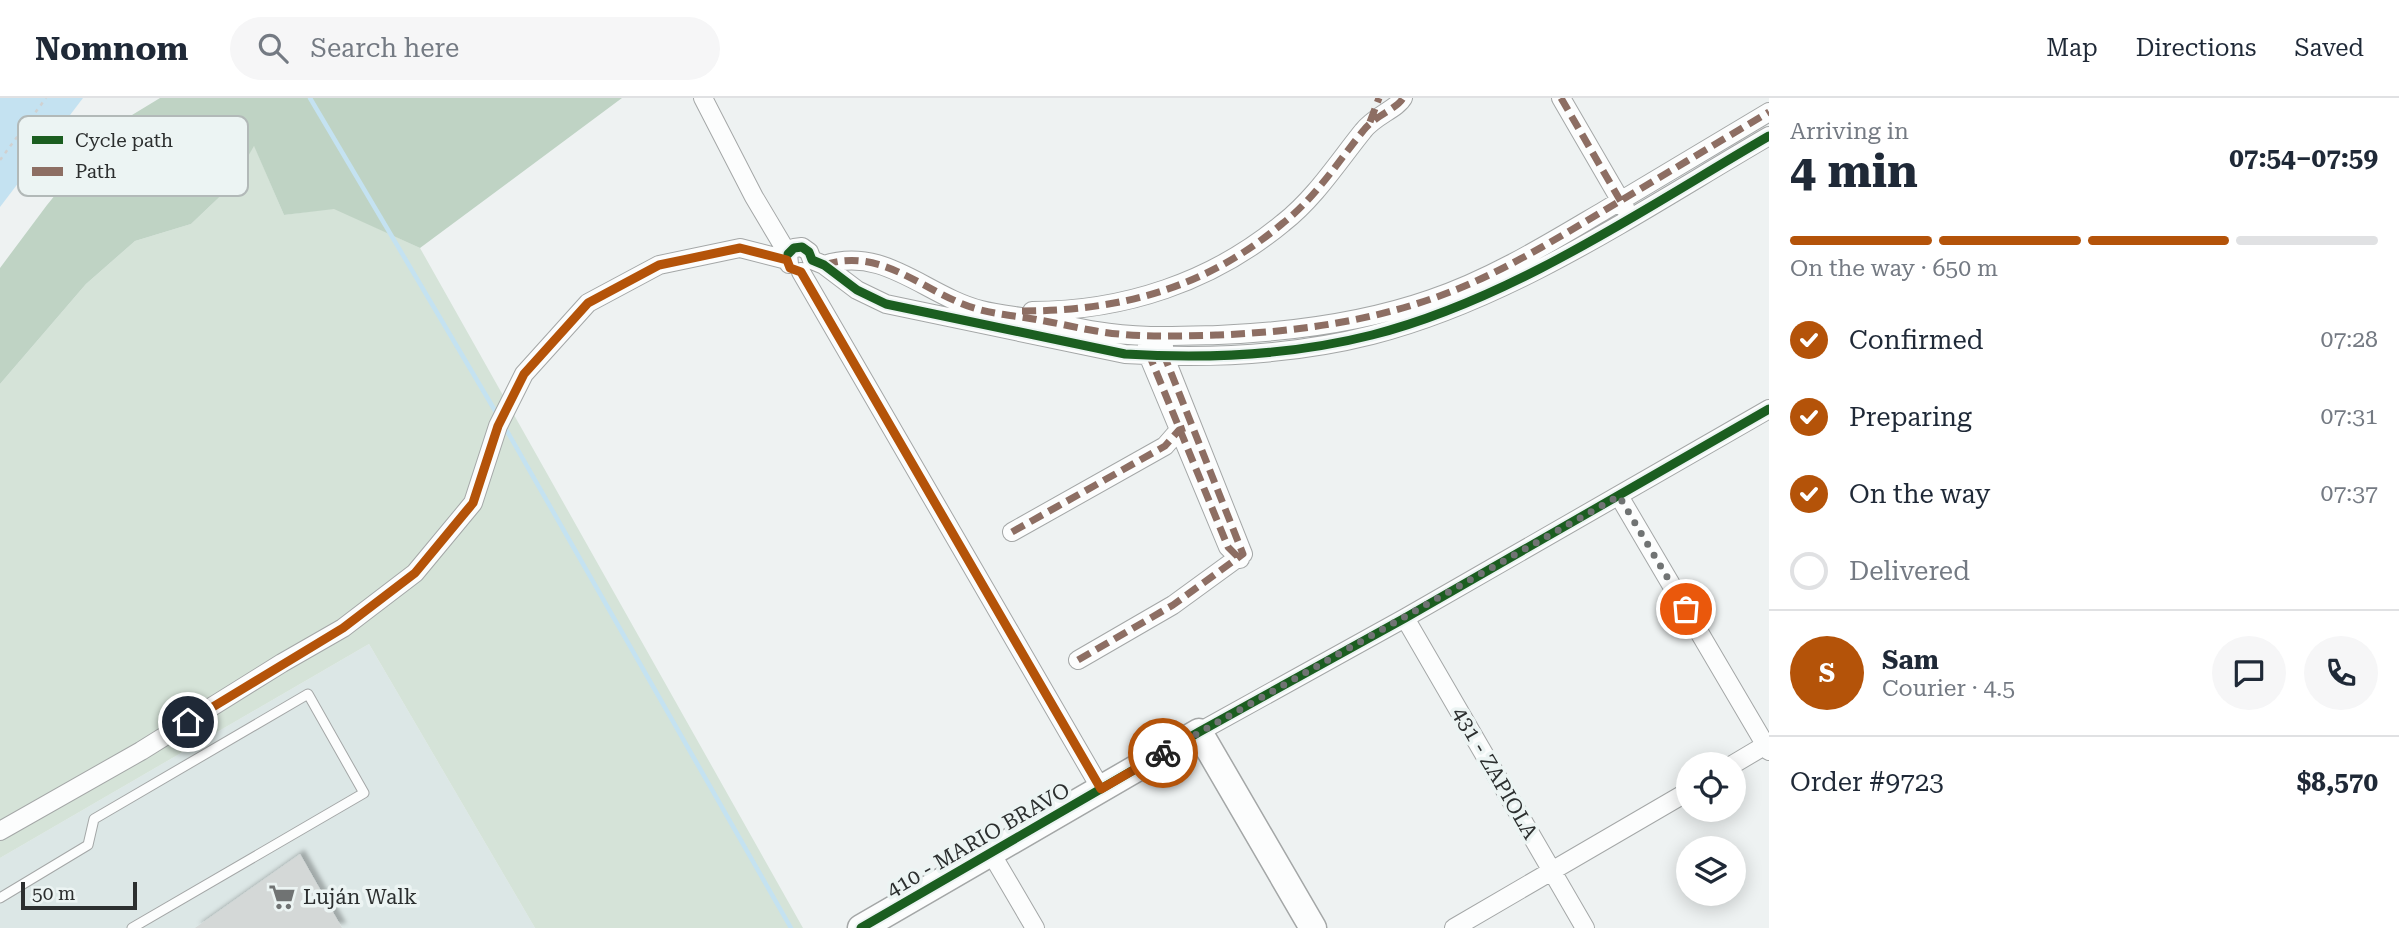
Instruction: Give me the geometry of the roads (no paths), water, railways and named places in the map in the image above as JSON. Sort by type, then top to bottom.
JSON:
[{"type":"street","points":[[703,98],[787,257],[790,268],[838,260],[884,264],[980,316],[1125,354],[1239,354],[1306,348],[1373,335],[1504,287],[1769,136]]},
{"type":"street","points":[[980,316],[1100,307],[1138,299],[1212,271],[1285,222],[1313,194],[1370,122],[1379,98]]},
{"type":"street","points":[[1370,122],[1403,98]]},
{"type":"street","points":[[1561,98],[1630,217]]},
{"type":"street","points":[[812,266],[886,304],[1099,332],[1155,335],[1249,334],[1306,329],[1371,316],[1431,299],[1530,255],[1769,112]]},
{"type":"street","points":[[0,831],[141,751],[343,628],[415,573],[473,503],[500,420],[524,374],[588,303],[659,265],[740,248],[787,257]]},
{"type":"street","points":[[812,266],[1101,789]]},
{"type":"street","points":[[1078,660],[1173,606],[1240,559],[1243,554],[1241,544],[1186,427],[1156,355],[1155,335]]},
{"type":"street","name":"410 - MARIO BRAVO","points":[[861,928],[1199,732],[1405,618],[1769,409]]},
{"type":"street","points":[[1012,532],[1164,446],[1186,427]]},
{"type":"street","points":[[1619,496],[1768,746],[1746,758]]},
{"type":"street","name":"431 - ZAPIOLA","points":[[1405,618],[1585,928]]},
{"type":"street","points":[[1199,732],[1313,928]]},
{"type":"street","points":[[1454,928],[1676,799]]},
{"type":"street","points":[[991,853],[1035,928]]},
{"type":"lane","points":[[0,898],[88,845],[94,819],[308,694],[364,793],[132,928]]},
{"type":"water","points":[[0,98],[83,98],[69,116],[18,116],[18,183],[0,207]]},
{"type":"waterway","points":[[310,98],[497,414]]},
{"type":"waterway","points":[[503,424],[791,928]]},
{"type":"place","name":"Luján Walk","points":[[282,897]]}]
